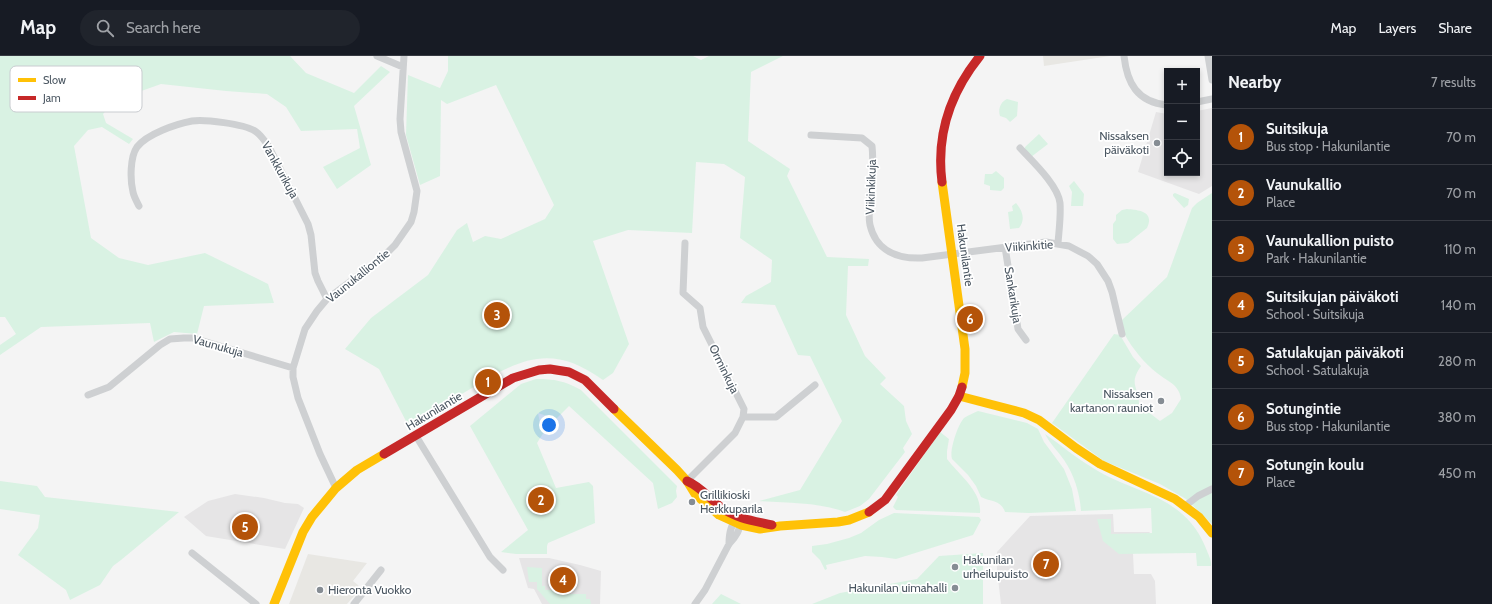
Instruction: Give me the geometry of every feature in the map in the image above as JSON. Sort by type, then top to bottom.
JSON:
[{"type":"main road","name":"Hakunilantie","points":[[274,604],[303,532],[318,508],[336,488],[357,470],[513,378],[539,370],[559,370],[576,375],[594,387],[688,481],[698,485],[722,509],[738,522],[760,529],[780,526],[838,522],[860,517],[885,500],[959,396],[965,374],[965,349],[941,173],[941,150],[942,136],[950,107],[957,90],[980,56]]},
{"type":"main road","points":[[959,396],[1024,413],[1039,420],[1100,464],[1163,492],[1185,506],[1199,517],[1212,533]]},
{"type":"street","points":[[377,56],[403,67]]},
{"type":"street","name":"Vaunukalliontie","points":[[336,488],[320,454],[298,398],[293,377],[293,368],[305,329],[317,311],[327,299],[383,257],[396,245],[404,234],[414,212],[417,191],[401,132],[400,119],[404,56]]},
{"type":"street","points":[[1124,56],[1127,77],[1134,89],[1143,97],[1164,105]]},
{"type":"street","points":[[1208,56],[1212,80]]},
{"type":"street","points":[[1200,101],[1212,99]]},
{"type":"street","name":"Vankkurikuja","points":[[138,206],[133,192],[133,154],[148,138],[172,127],[193,121],[242,126],[255,131],[264,139],[269,147],[304,215],[311,236],[315,273],[327,299]]},
{"type":"street","name":"Viikinkikuja","points":[[811,135],[862,138],[872,146],[873,160],[870,221],[874,235],[880,244],[889,252],[908,259],[952,254]]},
{"type":"street","points":[[1020,148],[1051,183],[1058,196],[1060,203],[1058,243]]},
{"type":"street","name":"Viikinkitie","points":[[952,254],[1046,242],[1069,246],[1088,256],[1108,281],[1122,334]]},
{"type":"street","name":"Orminkuja","points":[[685,243],[683,294],[700,308],[703,327],[744,409],[743,417]]},
{"type":"street","name":"Sankarikuja","points":[[1005,247],[1018,329],[1026,340]]},
{"type":"street","name":"Vaunukuja","points":[[88,395],[109,387],[160,345],[170,340],[184,338],[193,338],[293,368]]},
{"type":"street","points":[[688,481],[735,433],[743,417],[776,417],[815,384]]},
{"type":"street","points":[[416,436],[490,557],[503,570]]},
{"type":"street","points":[[1185,506],[1198,496],[1212,489]]},
{"type":"street","points":[[695,604],[712,579],[730,544],[735,538],[738,522]]},
{"type":"street","points":[[192,553],[256,604]]},
{"type":"street","points":[[354,604],[381,570]]},
{"type":"shaded area","points":[[1043,56],[1110,56],[1044,66]]},
{"type":"shaded area","name":"Nissaksen päiväkoti","points":[[1212,108],[1212,186],[1199,194],[1138,172],[1156,112],[1164,113],[1164,176],[1200,176],[1200,110]]},
{"type":"shaded area","points":[[235,494],[298,504],[304,508],[285,549],[206,536],[184,517],[208,501]]},
{"type":"shaded area","points":[[1113,514],[1114,532],[1150,532],[1133,554],[1134,574],[1151,574],[1155,581],[1156,604],[1001,604],[997,570],[997,552],[1030,516]]},
{"type":"shaded area","points":[[308,554],[367,563],[353,581],[360,589],[347,604],[289,604]]},
{"type":"shaded area","points":[[519,558],[549,558],[601,571],[600,604],[542,604],[534,589],[528,588]]},
{"type":"green space","points":[[0,56],[290,56],[306,73],[354,93],[381,66],[390,72],[354,106],[371,165],[337,189],[323,167],[360,148],[357,129],[301,131],[286,107],[267,94],[161,84],[142,91],[142,66],[10,66],[10,112],[105,112],[103,114],[106,123],[133,139],[129,144],[102,127],[88,130],[74,146],[91,238],[119,258],[148,265],[205,253],[268,284],[274,303],[204,306],[197,334],[174,332],[154,342],[150,323],[41,327],[0,355],[0,345],[16,334],[5,317],[0,317]]},
{"type":"green space","points":[[448,56],[693,56],[701,60],[709,56],[783,56],[751,72],[748,141],[790,169],[787,176],[827,257],[869,259],[868,266],[848,266],[846,315],[865,356],[886,378],[880,384],[904,406],[906,421],[912,434],[903,448],[905,452],[869,499],[860,506],[845,512],[824,506],[759,501],[800,490],[842,421],[810,356],[798,355],[775,305],[741,303],[746,296],[771,282],[772,260],[740,238],[745,177],[724,164],[696,162],[692,233],[628,230],[593,241],[629,344],[613,373],[603,380],[585,368],[568,361],[552,358],[537,359],[506,369],[408,425],[379,369],[345,349],[371,318],[428,275],[457,230],[467,223],[473,242],[485,236],[501,239],[545,219],[554,205],[496,85],[447,104],[441,100],[440,176],[420,185],[406,135],[408,75],[440,88],[448,71]]},
{"type":"green space","points":[[1007,99],[1018,102],[1017,116],[1010,122],[999,114],[1001,104]]},
{"type":"green space","points":[[1039,134],[1048,144],[1031,157],[1025,150],[1025,147]]},
{"type":"green space","points":[[996,171],[1004,178],[1004,188],[1001,191],[990,190],[990,186],[984,184],[985,174],[992,174]]},
{"type":"green space","points":[[1074,181],[1084,194],[1083,206],[1071,206],[1072,192],[1069,186]]},
{"type":"green space","points":[[1175,193],[1189,199],[1188,205],[1184,208],[1173,196]]},
{"type":"green space","points":[[1212,193],[1212,524],[1186,499],[1160,484],[1104,461],[1052,423],[1114,334],[1120,335],[1133,357],[1141,366],[1135,377],[1135,386],[1139,399],[1139,405],[1160,421],[1172,413],[1181,399],[1178,390],[1152,369],[1139,356],[1124,333],[1122,320],[1167,277],[1192,208]]},
{"type":"green space","points":[[1016,203],[1023,218],[1019,228],[1010,229],[1008,212],[1013,211],[1012,206]]},
{"type":"green space","points":[[1127,209],[1144,212],[1149,218],[1149,222],[1147,228],[1128,243],[1117,244],[1113,239],[1113,224],[1116,220],[1116,215],[1122,210]]},
{"type":"green space","points":[[536,379],[560,381],[581,390],[677,486],[677,497],[672,503],[658,509],[653,483],[569,406],[556,419],[538,413],[541,428],[544,432],[537,443],[556,488],[589,482],[593,486],[595,523],[548,543],[547,554],[516,554],[501,552],[528,530],[470,426],[521,384]]},
{"type":"green space","points":[[978,411],[1027,423],[1038,429],[1044,442],[1064,469],[1072,489],[1076,511],[1029,513],[1005,512],[998,503],[981,497],[976,486],[968,475],[952,459],[951,455],[955,438],[962,421],[964,418]]},
{"type":"green space","points":[[940,432],[949,439],[947,459],[974,490],[980,505],[980,513],[896,510],[893,507],[898,497],[896,495]]},
{"type":"green space","points":[[1045,434],[1093,468],[1109,477],[1171,505],[1196,529],[1205,546],[1211,566],[1197,566],[1196,553],[1119,554],[1103,541],[1097,519],[1111,519],[1111,534],[1152,533],[1151,508],[1081,511],[1078,491],[1071,471]]},
{"type":"green space","points":[[0,481],[37,486],[45,497],[179,512],[113,566],[100,585],[70,600],[66,590],[18,555],[38,528],[40,515],[0,509]]},
{"type":"green space","points":[[894,513],[979,517],[981,520],[973,535],[896,559],[865,556],[826,565],[827,569],[825,570],[820,560],[812,552],[812,546],[827,544],[849,538],[861,533],[879,520]]},
{"type":"green space","name":"Hakunilan urheilupuisto","points":[[983,553],[983,604],[812,604],[840,593],[917,579],[939,556]]},
{"type":"green space","points":[[527,567],[542,568],[542,586],[545,586],[545,590],[566,590],[566,594],[586,594],[586,599],[590,599],[591,604],[550,604],[537,589],[537,582],[529,582]]},
{"type":"green space","points":[[721,594],[741,604],[712,604]]},
{"type":"traffic: slow","points":[[942,182],[965,349],[965,373],[962,387]]},
{"type":"traffic: slow","points":[[959,396],[1024,413],[1039,420],[1100,464],[1175,499],[1199,517],[1212,533]]},
{"type":"traffic: slow","points":[[614,409],[677,470],[687,481],[695,494],[719,515],[741,525],[760,529],[780,526],[838,522],[849,520],[869,512]]},
{"type":"traffic: slow","points":[[274,604],[303,532],[312,517],[336,488],[357,470],[384,454]]},
{"type":"traffic: jam","points":[[942,182],[941,148],[948,115],[961,84],[980,56]]},
{"type":"traffic: jam","points":[[384,454],[513,378],[539,370],[550,369],[569,372],[585,380],[614,409]]},
{"type":"traffic: jam","points":[[869,512],[885,500],[951,410],[962,387]]},
{"type":"traffic: jam","points":[[687,481],[697,486],[728,512],[746,519],[772,525]]},
{"type":"place","name":"Nissaksen päiväkoti","points":[[1157,143]]},
{"type":"place","name":"Vaunukallion puisto","points":[[497,315]]},
{"type":"place","name":"Sotungintie","points":[[970,319]]},
{"type":"place","name":"Suitsikuja","points":[[488,382]]},
{"type":"place","name":"Nissaksen kartanon rauniot","points":[[1161,401]]},
{"type":"place","name":"Vaunukallio","points":[[541,500]]},
{"type":"place","name":"Grillikioski Herkkuparila","points":[[692,502]]},
{"type":"place","name":"Satulakujan päiväkoti","points":[[245,527]]},
{"type":"place","name":"Sotungin koulu","points":[[1046,564]]},
{"type":"place","name":"Hakunilan urheilupuisto","points":[[955,567]]},
{"type":"place","name":"Suitsikujan päiväkoti","points":[[563,580]]},
{"type":"place","name":"Hakunilan uimahalli","points":[[955,588]]},
{"type":"place","name":"Hieronta Vuokko","points":[[320,590]]}]
